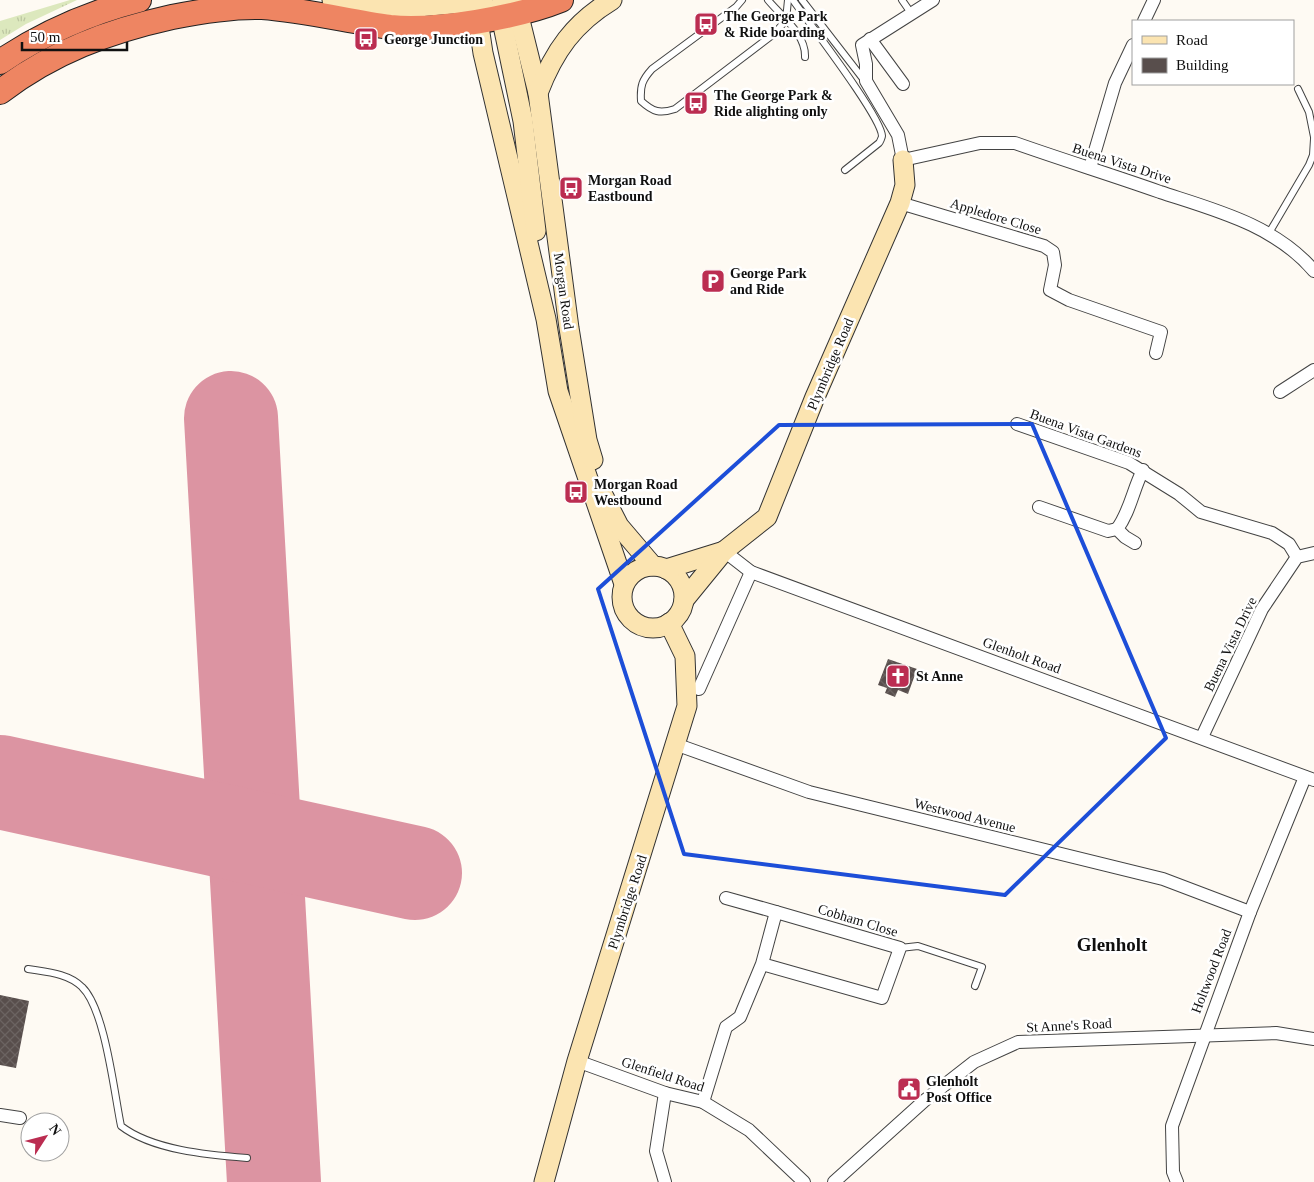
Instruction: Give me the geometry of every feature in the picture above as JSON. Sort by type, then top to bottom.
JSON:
[{"type":"highway","points":[[0,62],[33,41],[68,23],[109,8],[139,0]]},
{"type":"highway","points":[[0,92],[32,68],[98,37],[133,26],[212,9],[262,7],[392,27],[423,28],[494,7],[561,0]]},
{"type":"main road","points":[[332,0],[378,8],[494,7]]},
{"type":"main road","points":[[538,93],[549,64],[561,46],[580,23],[612,0]]},
{"type":"main road","name":"Morgan Road","points":[[494,7],[525,36],[538,93],[569,328],[587,440],[601,491],[615,517],[660,567]]},
{"type":"main road","name":"Morgan Road","points":[[494,7],[522,121],[546,319],[558,391],[624,584]]},
{"type":"main road","name":"Morgan Road","points":[[494,7],[484,53],[546,319]]},
{"type":"main road","name":"Plymbridge Road","points":[[544,1182],[577,1061],[649,834],[687,706],[685,656],[669,623],[678,616],[684,600],[724,551],[767,517],[815,397],[900,203],[905,185],[903,160]]},
{"type":"main road","name":"Plymbridge Road","points":[[624,584],[633,572],[643,567],[660,567],[724,551]]},
{"type":"main road","points":[[660,567],[675,575],[682,586],[684,600]]},
{"type":"main road","points":[[624,584],[622,594],[623,606],[628,616],[637,624],[648,628],[660,627],[669,623]]},
{"type":"street","points":[[903,160],[898,135],[866,81],[866,64],[862,45],[933,0]]},
{"type":"street","points":[[1144,20],[1154,0]]},
{"type":"street","points":[[870,39],[903,84]]},
{"type":"street","points":[[1090,168],[1115,83],[1132,47]]},
{"type":"street","name":"Buena Vista Drive","points":[[903,160],[980,143],[1015,143],[1218,211],[1269,233],[1300,254],[1314,271]]},
{"type":"street","name":"Appledore Close","points":[[900,203],[1044,246],[1053,252],[1054,258],[1050,290],[1069,300],[1161,332],[1156,353]]},
{"type":"street","points":[[1280,392],[1314,370]]},
{"type":"street","name":"Buena Vista Gardens","points":[[1016,424],[1129,463],[1179,494],[1201,512],[1272,533],[1289,544],[1297,557]]},
{"type":"street","points":[[1038,507],[1108,531],[1117,529],[1124,520],[1133,488],[1143,470]]},
{"type":"street","points":[[1117,529],[1135,543]]},
{"type":"street","name":"Glenholt Road","points":[[724,551],[751,572],[1310,778]]},
{"type":"street","points":[[1297,557],[1314,554]]},
{"type":"street","name":"Buena Vista Drive","points":[[1202,737],[1262,609],[1297,557]]},
{"type":"street","points":[[699,689],[751,572]]},
{"type":"street","name":"Westwood Avenue","points":[[675,744],[808,792],[1163,879],[1250,912]]},
{"type":"street","name":"Holtwood Road","points":[[1177,1182],[1173,1172],[1172,1126],[1250,912],[1310,778]]},
{"type":"street","name":"Cobham Close","points":[[726,898],[900,948],[882,998],[762,964]]},
{"type":"street","points":[[703,1102],[726,1027],[740,1017],[762,964],[776,912]]},
{"type":"street","name":"St Anne's Road","points":[[834,1182],[924,1101],[974,1062],[1018,1042],[1204,1034],[1276,1033],[1314,1039]]},
{"type":"street","name":"Glenfield Road","points":[[577,1061],[665,1093],[703,1102],[749,1130],[790,1176],[804,1182]]},
{"type":"street","points":[[665,1093],[656,1151],[665,1182]]},
{"type":"street","points":[[0,1115],[20,1118]]},
{"type":"lane","points":[[742,0],[652,69],[643,79],[640,88],[641,101],[650,110],[662,113],[675,109],[775,33],[786,20],[788,0]]},
{"type":"lane","points":[[768,0],[800,37],[805,48],[805,57]]},
{"type":"lane","points":[[793,0],[861,96],[882,137],[879,143],[845,170]]},
{"type":"lane","points":[[802,0],[866,81]]},
{"type":"lane","points":[[902,0],[911,13]]},
{"type":"lane","points":[[1269,233],[1313,155],[1314,138],[1309,112],[1298,89]]},
{"type":"lane","points":[[900,948],[918,946],[982,967],[975,986]]},
{"type":"lane","points":[[28,969],[62,975],[81,986],[94,1004],[100,1021],[121,1126],[132,1135],[160,1145],[247,1158]]},
{"type":"highlighted area","points":[[1032,424],[1166,738],[1005,895],[684,854],[598,589],[779,425]]},
{"type":"green space","points":[[70,0],[77,0],[26,24],[0,40],[0,21]]},
{"type":"building","name":"St Anne","points":[[888,659],[917,669],[908,694],[898,690],[895,697],[885,693],[887,688],[878,685]]},
{"type":"building","points":[[0,995],[29,1001],[16,1068],[0,1065]]},
{"type":"runway","points":[[231,418],[274,1182]]},
{"type":"runway","points":[[0,782],[415,873]]},
{"type":"place","name":"The George Park & Ride boarding","points":[[706,24]]},
{"type":"place","name":"George Junction","points":[[366,39]]},
{"type":"place","name":"The George Park & Ride alighting only","points":[[696,103]]},
{"type":"place","name":"Morgan Road Eastbound","points":[[571,188]]},
{"type":"place","name":"George Park and Ride","points":[[713,281]]},
{"type":"place","name":"Morgan Road Westbound","points":[[576,492]]},
{"type":"place","name":"St Anne","points":[[898,676]]},
{"type":"place","name":"Glenholt Post Office","points":[[909,1089]]},
{"type":"district","name":"Glenholt","points":[[1112,944]]}]
